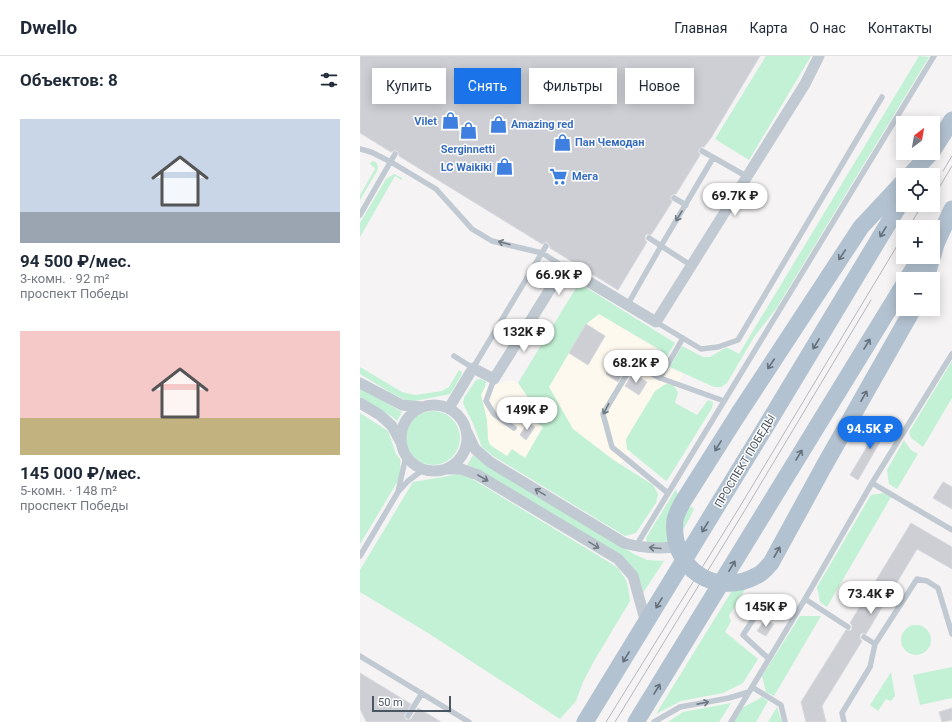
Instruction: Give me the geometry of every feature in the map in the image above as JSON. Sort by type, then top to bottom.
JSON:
[{"type":"main road","points":[[940,138],[952,120]]},
{"type":"main road","points":[[916,168],[924,160]]},
{"type":"main road","points":[[896,190],[861,227],[738,413],[682,503],[675,519],[675,537],[678,551],[686,564],[708,580],[727,584],[741,583],[760,575],[771,562],[909,316]]},
{"type":"main road","points":[[940,226],[952,206]]},
{"type":"main road","points":[[940,235],[952,209]]},
{"type":"main road","name":"ПРОСПЕКТ ПОБЕДЫ","points":[[585,722],[896,211]]},
{"type":"main road","points":[[636,722],[896,297]]},
{"type":"street","points":[[449,408],[473,368],[494,379],[564,267],[656,322],[805,84],[819,56]]},
{"type":"street","points":[[360,383],[402,405],[422,407]]},
{"type":"street","points":[[360,403],[380,415],[392,426],[406,456],[417,466],[435,471],[461,469],[478,475],[618,559],[633,576],[646,623]]},
{"type":"street","points":[[401,443],[401,432],[405,421],[412,412],[422,407],[431,405],[440,405],[449,408],[464,422],[475,449],[490,462],[624,543],[635,546],[663,549],[694,545]]},
{"type":"street","points":[[446,469],[456,463],[463,454],[467,443],[467,432]]},
{"type":"lane","points":[[635,546],[934,56]]},
{"type":"lane","points":[[656,322],[701,349],[718,347],[738,340],[882,97]]},
{"type":"lane","points":[[360,149],[371,152],[391,162],[436,189],[472,228],[492,240],[542,253],[564,267]]},
{"type":"lane","points":[[702,151],[746,176]]},
{"type":"lane","points":[[360,215],[396,154]]},
{"type":"lane","points":[[628,304],[713,158]]},
{"type":"lane","points":[[674,198],[686,205]]},
{"type":"lane","points":[[649,238],[692,266]]},
{"type":"lane","points":[[454,356],[473,368],[546,246]]},
{"type":"lane","points":[[660,378],[683,338]]},
{"type":"lane","points":[[731,722],[806,599],[872,483],[952,354]]},
{"type":"lane","points":[[668,493],[612,446],[603,414],[633,364],[660,378],[724,401]]},
{"type":"lane","points":[[494,379],[486,401],[494,414],[514,428]]},
{"type":"lane","points":[[398,492],[406,456]]},
{"type":"lane","points":[[360,556],[398,492],[408,481],[424,469]]},
{"type":"lane","points":[[872,483],[952,530]]},
{"type":"lane","points":[[844,722],[842,713],[870,667],[875,644],[917,579],[927,581],[938,588],[952,634]]},
{"type":"lane","points":[[806,599],[848,627]]},
{"type":"lane","points":[[758,612],[743,635],[769,659]]},
{"type":"lane","points":[[864,637],[875,644]]},
{"type":"lane","points":[[360,656],[470,722]]},
{"type":"lane","points":[[654,722],[680,707],[729,698],[750,689]]},
{"type":"lane","points":[[750,689],[781,705],[785,722]]},
{"type":"lane","points":[[408,716],[422,693]]},
{"type":"shaded area","points":[[599,314],[662,352],[657,362],[683,374],[676,388],[673,385],[655,391],[626,439],[627,449],[632,452],[620,464],[573,429],[549,387],[586,324]]},
{"type":"shaded area","points":[[511,380],[518,383],[526,397],[535,407],[543,427],[525,458],[507,456],[490,445],[488,439],[487,420],[481,395],[485,387]]},
{"type":"green space","points":[[766,56],[811,56],[749,160],[715,139]]},
{"type":"green space","points":[[919,56],[929,57],[776,309],[754,337],[727,383],[721,387],[714,387],[670,367],[682,346],[703,357],[710,357],[725,348],[739,354]]},
{"type":"green space","points":[[372,161],[376,162],[378,166],[377,171],[360,200],[360,195],[375,169],[370,164]]},
{"type":"green space","points":[[394,174],[402,178],[402,180],[395,176],[360,237],[360,223],[386,179]]},
{"type":"green space","points":[[579,283],[675,343],[662,364],[655,361],[662,351],[599,314],[586,324],[549,387],[573,429],[612,459],[653,485],[658,494],[656,503],[636,533],[625,536],[493,456],[482,447],[463,403],[464,398],[476,380],[480,379],[486,381],[481,395],[487,420],[488,439],[490,445],[507,456],[512,449],[525,458],[543,427],[528,417],[535,407],[518,383]]},
{"type":"green space","points":[[952,361],[952,398],[923,447],[911,438],[909,432]]},
{"type":"green space","points":[[360,367],[402,392],[415,395],[442,391],[449,387],[459,370],[462,372],[450,394],[410,402],[393,394],[360,374]]},
{"type":"green space","points":[[668,384],[673,385],[678,392],[675,403],[697,415],[708,400],[713,402],[712,408],[666,481],[627,449],[626,439],[655,391]]},
{"type":"green space","points":[[360,388],[402,412],[397,421],[360,397]]},
{"type":"green space","points":[[428,411],[438,411],[448,415],[456,423],[460,433],[460,443],[456,453],[448,461],[438,465],[428,465],[418,461],[410,453],[406,443],[406,433],[410,423],[418,415]]},
{"type":"green space","points":[[360,413],[388,431],[396,454],[400,459],[401,476],[360,544]]},
{"type":"green space","points":[[904,440],[911,450],[918,454],[897,489],[889,484],[887,470]]},
{"type":"green space","points":[[473,455],[634,554],[647,560],[664,561],[643,593],[640,581],[635,571],[619,554],[475,468],[467,465]]},
{"type":"green space","points":[[460,474],[469,477],[612,564],[618,568],[626,580],[630,601],[594,661],[583,682],[576,701],[560,719],[428,633],[360,592],[360,570],[413,482]]},
{"type":"green space","points":[[676,489],[679,499],[694,509],[689,519],[679,535],[670,542],[663,545],[647,544],[646,538]]},
{"type":"green space","points":[[884,493],[891,497],[827,607],[820,602],[817,587],[871,495]]},
{"type":"green space","points":[[747,586],[729,616],[731,621],[725,632],[758,659],[743,683],[723,693],[681,701],[656,714],[733,589]]},
{"type":"green space","points":[[800,616],[821,616],[774,696],[766,692],[762,676]]},
{"type":"green space","points":[[916,625],[927,629],[931,640],[927,651],[916,655],[905,651],[901,640],[905,629]]},
{"type":"green space","points":[[952,667],[952,698],[920,705],[913,675]]},
{"type":"green space","points":[[891,672],[895,696],[891,701],[886,699],[878,711],[870,705]]},
{"type":"green space","points":[[762,697],[768,701],[756,722],[733,722],[742,708]]},
{"type":"green space","points":[[731,703],[719,722],[668,722],[683,712]]},
{"type":"green space","points":[[777,707],[782,722],[768,722]]},
{"type":"building","name":"Мега","points":[[360,56],[760,56],[711,138],[704,147],[699,149],[698,151],[700,155],[676,194],[671,196],[670,198],[672,202],[651,235],[647,234],[645,236],[645,240],[647,242],[618,290],[550,248],[548,243],[546,242],[542,244],[399,156],[397,151],[395,150],[391,152],[360,133]]},
{"type":"building","points":[[586,324],[605,336],[588,365],[569,353]]},
{"type":"building","points":[[614,361],[626,368],[618,382],[606,374]]},
{"type":"building","points":[[633,373],[647,382],[639,395],[625,386]]},
{"type":"building","points":[[519,400],[530,407],[525,417],[513,409]]},
{"type":"building","points":[[883,420],[890,425],[858,480],[850,475]]},
{"type":"building","points":[[528,422],[535,427],[526,440],[520,435]]},
{"type":"building","points":[[943,482],[952,487],[952,509],[933,498]]},
{"type":"building","points":[[911,523],[952,547],[952,569],[917,549],[866,634],[862,633],[860,635],[860,639],[862,641],[822,706],[826,722],[806,722],[801,702],[846,630],[850,631],[852,629],[852,625],[850,623]]},
{"type":"building","points":[[765,619],[774,624],[766,636],[757,631]]},
{"type":"building","points":[[360,673],[411,704],[404,716],[406,720],[411,719],[418,708],[441,722],[366,721],[360,709]]},
{"type":"building","points":[[952,708],[952,720],[942,722],[939,712]]},
{"type":"tram line","points":[[943,171],[952,156]]},
{"type":"tram line","points":[[940,186],[952,166]]},
{"type":"tram line","points":[[913,220],[918,212]]},
{"type":"tram line","points":[[606,722],[739,508],[896,248]]},
{"type":"tram line","points":[[615,722],[871,300]]},
{"type":"place","name":"Vilet","points":[[450,121]]},
{"type":"place","name":"Amazing red","points":[[498,124]]},
{"type":"place","name":"Serginnetti","points":[[468,131]]},
{"type":"place","name":"Пан Чемодан","points":[[562,142]]},
{"type":"place","name":"LC Waikiki","points":[[505,167]]},
{"type":"place","name":"Мега","points":[[559,176]]}]
